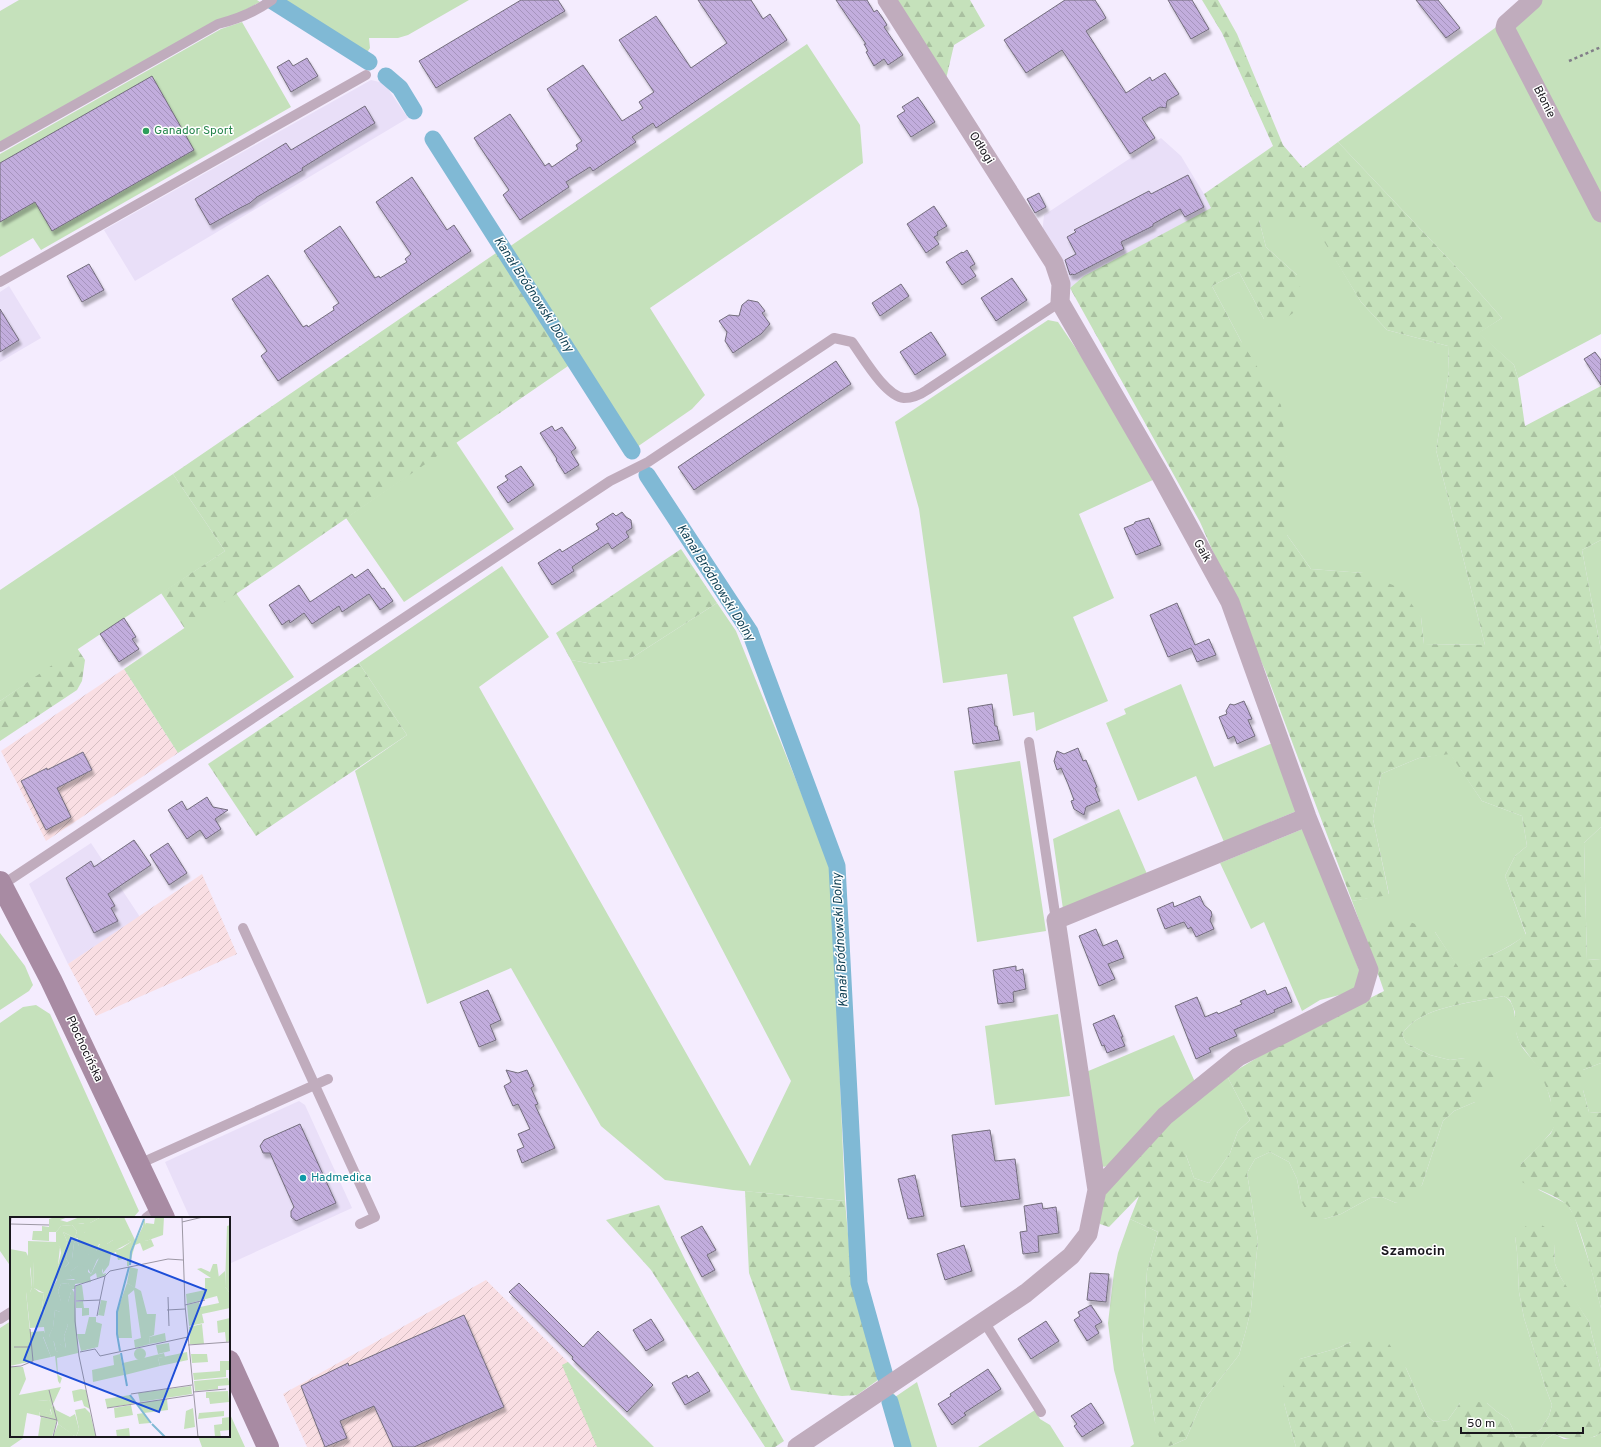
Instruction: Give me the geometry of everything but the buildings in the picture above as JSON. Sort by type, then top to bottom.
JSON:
[{"type":"main road","name":"Płochocińska","points":[[1,884],[51,980],[139,1164],[157,1214]]},
{"type":"main road","points":[[230,1363],[268,1447]]},
{"type":"street","name":"Odłogi","points":[[887,0],[1054,263],[1061,284],[1060,302]]},
{"type":"street","name":"Błonie","points":[[1533,0],[1506,24],[1505,28],[1601,213]]},
{"type":"street","name":"Gaik","points":[[1060,302],[1161,476],[1230,602],[1307,817],[1369,970],[1362,994],[1238,1057],[1165,1116],[1097,1190]]},
{"type":"street","points":[[797,1447],[983,1320],[1026,1293],[1071,1256],[1088,1234],[1097,1190],[1056,920],[1307,817]]},
{"type":"lane","points":[[0,147],[218,24],[240,19],[261,8],[272,0]]},
{"type":"lane","points":[[0,282],[366,75]]},
{"type":"lane","points":[[1,884],[603,485],[648,462],[834,338],[852,342],[884,387],[902,398],[915,397],[928,390],[1060,302]]},
{"type":"lane","points":[[1029,742],[1056,920]]},
{"type":"lane","points":[[243,928],[375,1217],[360,1224]]},
{"type":"lane","points":[[139,1164],[328,1079]]},
{"type":"lane","points":[[0,1319],[10,1313]]},
{"type":"lane","points":[[983,1320],[1041,1412]]},
{"type":"path","points":[[1569,61],[1601,47]]},
{"type":"shaded area","points":[[371,80],[384,83],[408,118],[135,281],[104,230]]},
{"type":"shaded area","points":[[1161,138],[1181,156],[1212,208],[1084,276],[1070,288],[1042,235],[1044,215]]},
{"type":"shaded area","points":[[9,286],[41,338],[0,362],[0,292]]},
{"type":"shaded area","points":[[124,669],[178,753],[46,841],[1,751]]},
{"type":"shaded area","points":[[91,843],[140,917],[68,964],[29,884]]},
{"type":"shaded area","points":[[202,874],[237,954],[96,1016],[68,964]]},
{"type":"shaded area","points":[[299,1101],[305,1105],[352,1208],[230,1264],[230,1217],[190,1217],[165,1162]]},
{"type":"shaded area","points":[[486,1280],[568,1362],[598,1447],[307,1447],[283,1394]]},
{"type":"green space","points":[[19,0],[257,0],[260,2],[0,142],[0,11]]},
{"type":"green space","points":[[281,0],[469,0],[408,35],[398,38],[369,38],[370,48],[366,54]]},
{"type":"green space","points":[[892,0],[970,0],[985,26],[954,45],[946,79]]},
{"type":"green space","points":[[1202,0],[1218,0],[1237,34],[1283,145],[1303,168],[1338,142],[1461,272],[1502,318],[1479,333],[1514,365],[1518,378],[1525,426],[1601,386],[1601,540],[1582,550],[1601,650],[1601,827],[1584,843],[1587,960],[1601,959],[1601,1063],[1583,1070],[1583,1090],[1589,1112],[1601,1113],[1601,1308],[1581,1236],[1571,1211],[1566,1204],[1556,1197],[1522,1182],[1519,1174],[1521,1164],[1551,1133],[1554,1126],[1550,1097],[1539,1069],[1519,1042],[1515,1029],[1515,1012],[1510,1000],[1504,996],[1444,1008],[1432,1012],[1412,1023],[1402,1034],[1406,1043],[1430,1055],[1450,1060],[1465,1058],[1491,1061],[1499,1069],[1499,1072],[1475,1102],[1454,1111],[1443,1121],[1422,1185],[1411,1198],[1396,1203],[1382,1197],[1370,1198],[1341,1214],[1324,1219],[1309,1217],[1301,1200],[1297,1179],[1289,1162],[1270,1152],[1255,1159],[1247,1173],[1258,1241],[1251,1309],[1239,1355],[1202,1402],[1186,1439],[1170,1446],[1164,1444],[1159,1437],[1142,1346],[1147,1271],[1158,1232],[1130,1219],[1139,1196],[1109,1227],[1100,1224],[1099,1195],[1158,1130],[1179,1140],[1194,1178],[1209,1183],[1230,1153],[1238,1131],[1250,1120],[1227,1076],[1285,1041],[1384,991],[1364,934],[1398,917],[1435,932],[1459,968],[1503,950],[1526,934],[1505,876],[1515,856],[1527,846],[1522,816],[1482,801],[1450,754],[1419,758],[1381,774],[1373,819],[1389,895],[1352,901],[1265,670],[1200,522],[1070,288],[1084,276],[1211,208],[1204,194],[1273,146],[1222,33]],"holes":[[[1259,220],[1311,220],[1361,302],[1387,330],[1448,346],[1449,371],[1436,450],[1485,645],[1424,644],[1421,617],[1400,588],[1364,573],[1311,569],[1287,535],[1287,457],[1281,405],[1241,341],[1212,286],[1239,272],[1264,319],[1283,320],[1296,311],[1302,294],[1297,275],[1266,247]]]},
{"type":"green space","points":[[1542,0],[1601,0],[1601,207],[1510,28]]},
{"type":"green space","name":"Ganador Sport","points":[[242,22],[291,107],[41,250],[33,238],[0,257],[0,154],[221,29]]},
{"type":"green space","points":[[1499,25],[1601,222],[1601,334],[1518,378],[1514,365],[1478,333],[1502,318],[1461,272],[1338,142]]},
{"type":"green space","points":[[807,44],[860,125],[863,163],[650,308],[705,395],[692,409],[637,447],[509,247]]},
{"type":"green space","points":[[1259,220],[1312,220],[1361,302],[1387,330],[1448,346],[1449,371],[1436,450],[1485,645],[1424,644],[1421,617],[1363,573],[1311,569],[1287,535],[1287,458],[1241,341],[1212,286],[1239,272],[1264,319],[1297,275],[1266,247]]},
{"type":"green space","points":[[499,251],[571,364],[185,629],[161,593],[225,551],[173,474]]},
{"type":"green space","points":[[1048,320],[1058,322],[1094,375],[1155,479],[1079,514],[1114,598],[1073,617],[1108,701],[1036,731],[1034,712],[1013,716],[1007,674],[943,683],[919,509],[895,422]]},
{"type":"green space","points":[[456,442],[514,529],[404,602],[346,518]]},
{"type":"green space","points":[[173,474],[225,551],[0,701],[0,590]]},
{"type":"green space","points":[[1601,540],[1601,650],[1582,550]]},
{"type":"green space","points":[[681,549],[717,603],[630,659],[593,664],[571,660],[556,633]]},
{"type":"green space","points":[[502,566],[549,637],[479,687],[750,1166],[791,1081],[571,660],[593,664],[630,659],[717,603],[736,631],[831,867],[845,1201],[733,1190],[665,1180],[601,1126],[511,968],[427,1004],[355,771],[407,735],[359,663]]},
{"type":"green space","points":[[236,593],[294,677],[178,753],[124,669]]},
{"type":"green space","points":[[77,648],[85,660],[82,681],[77,690],[0,741],[0,701]]},
{"type":"green space","points":[[359,663],[407,735],[256,836],[208,764]]},
{"type":"green space","points":[[1181,684],[1214,767],[1275,742],[1299,810],[1224,842],[1196,776],[1138,801],[1106,723],[1126,714],[1124,709]]},
{"type":"green space","points":[[1450,753],[1482,801],[1522,816],[1527,846],[1515,856],[1505,876],[1526,935],[1502,950],[1459,969],[1435,932],[1364,934],[1352,901],[1389,894],[1373,819],[1381,774],[1419,758]]},
{"type":"green space","points":[[1020,761],[1046,931],[977,942],[954,771]]},
{"type":"green space","points":[[1119,809],[1147,874],[1063,909],[1053,839]]},
{"type":"green space","points":[[1601,827],[1601,959],[1587,960],[1584,843]]},
{"type":"green space","points":[[1305,828],[1362,978],[1355,991],[1320,1000],[1302,1011],[1264,922],[1251,929],[1220,863]]},
{"type":"green space","points":[[0,933],[25,966],[33,985],[29,991],[0,1010]]},
{"type":"green space","points":[[1504,996],[1509,1000],[1514,1010],[1517,1035],[1521,1045],[1539,1068],[1547,1088],[1554,1115],[1554,1127],[1549,1135],[1521,1164],[1539,1190],[1567,1204],[1574,1215],[1591,1268],[1601,1308],[1601,1371],[1589,1322],[1571,1295],[1555,1264],[1554,1244],[1515,1236],[1519,1292],[1524,1318],[1552,1405],[1549,1416],[1541,1429],[1529,1437],[1517,1438],[1508,1419],[1487,1403],[1460,1403],[1448,1420],[1434,1422],[1427,1416],[1406,1368],[1351,1342],[1338,1348],[1300,1359],[1284,1403],[1296,1447],[1130,1447],[1134,1444],[1114,1370],[1108,1323],[1114,1272],[1118,1253],[1130,1219],[1158,1232],[1147,1271],[1142,1346],[1155,1422],[1170,1446],[1186,1439],[1202,1402],[1239,1355],[1251,1309],[1258,1241],[1247,1173],[1255,1159],[1270,1152],[1289,1162],[1297,1179],[1301,1200],[1324,1219],[1341,1214],[1370,1198],[1382,1197],[1396,1203],[1422,1185],[1443,1121],[1454,1111],[1475,1102],[1465,1058],[1450,1060],[1430,1055],[1406,1043],[1402,1034],[1412,1023],[1433,1012],[1456,1005]]},
{"type":"green space","points":[[36,1005],[50,1014],[139,1211],[134,1217],[10,1217],[10,1266],[0,1251],[0,1023],[23,1007]]},
{"type":"green space","points":[[1058,1014],[1070,1096],[995,1105],[985,1026]]},
{"type":"green space","points":[[1174,1035],[1195,1082],[1113,1163],[1104,1167],[1100,1164],[1086,1072]]},
{"type":"green space","points":[[1601,1063],[1601,1113],[1589,1112],[1583,1090],[1583,1070]]},
{"type":"green space","points":[[1227,1076],[1250,1120],[1238,1131],[1230,1153],[1209,1183],[1194,1178],[1186,1155],[1158,1130]]},
{"type":"green space","points":[[745,1191],[845,1201],[853,1289],[878,1380],[857,1395],[842,1396],[791,1390],[749,1273]]},
{"type":"green space","points":[[659,1205],[718,1324],[784,1441],[775,1447],[765,1447],[651,1270],[606,1220]]},
{"type":"green space","points":[[1540,1224],[1548,1229],[1554,1244],[1555,1264],[1560,1276],[1589,1322],[1601,1371],[1601,1433],[1590,1438],[1578,1440],[1554,1434],[1546,1439],[1541,1447],[1296,1447],[1284,1403],[1283,1390],[1285,1375],[1300,1359],[1338,1348],[1351,1342],[1387,1341],[1406,1368],[1427,1416],[1434,1422],[1448,1420],[1460,1403],[1469,1401],[1487,1403],[1508,1419],[1517,1438],[1529,1437],[1541,1429],[1549,1416],[1552,1405],[1524,1318],[1519,1292],[1515,1236],[1526,1226]]},
{"type":"green space","points":[[10,1322],[10,1437],[25,1437],[10,1447],[0,1447],[0,1328]]},
{"type":"green space","points":[[568,1362],[654,1447],[597,1447],[562,1365]]},
{"type":"green space","points":[[917,1382],[937,1447],[897,1447],[883,1400],[894,1393],[895,1397]]},
{"type":"green space","points":[[1035,1410],[1040,1419],[1050,1425],[1064,1447],[978,1447]]},
{"type":"green space","points":[[230,1414],[245,1447],[202,1447],[198,1437],[230,1437]]},
{"type":"green space","points":[[1601,1433],[1601,1447],[1541,1447],[1546,1439],[1554,1434],[1564,1439],[1594,1437]]},
{"type":"waterway","name":"Kanał Bródnowski Dolny","points":[[271,0],[369,62]]},
{"type":"waterway","name":"Kanał Bródnowski Dolny","points":[[386,76],[400,88],[414,111]]},
{"type":"waterway","name":"Kanał Bródnowski Dolny","points":[[433,139],[632,451]]},
{"type":"waterway","name":"Kanał Bródnowski Dolny","points":[[647,475],[750,632],[837,866],[859,1283],[885,1376]]},
{"type":"waterway","name":"Kanał Bródnowski Dolny","points":[[890,1402],[903,1447]]},
{"type":"place","name":"Ganador Sport","points":[[146,131]]},
{"type":"place","name":"Hadmedica","points":[[303,1178]]},
{"type":"district","name":"Szamocin","points":[[1413,1251]]}]
